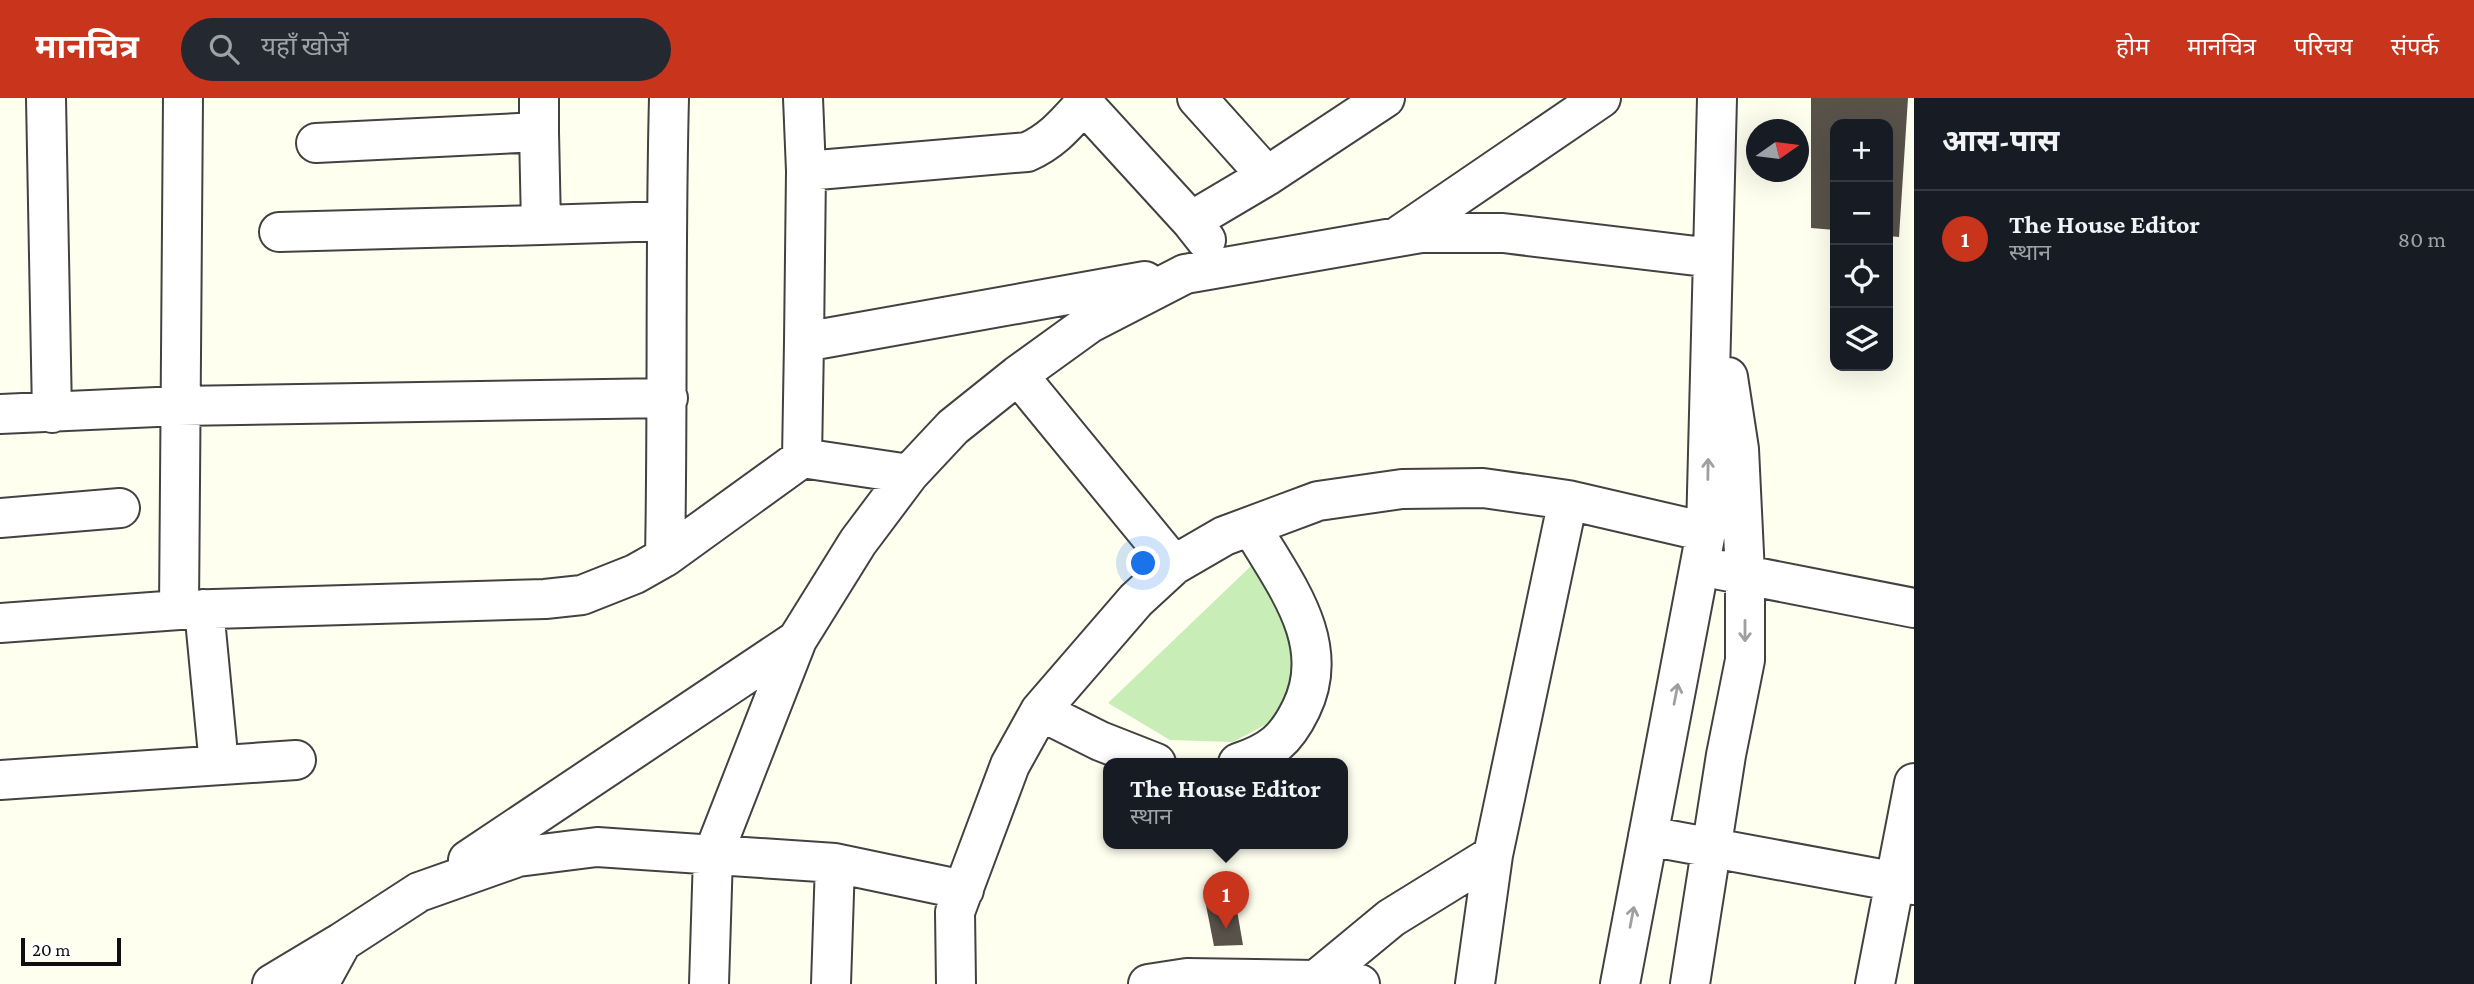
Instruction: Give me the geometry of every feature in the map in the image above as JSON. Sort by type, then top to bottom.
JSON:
[{"type":"street","points":[[46,98],[52,413]]},
{"type":"street","points":[[183,98],[179,406],[191,609],[219,765]]},
{"type":"street","points":[[665,556],[669,98]]},
{"type":"street","points":[[802,458],[806,172],[803,98]]},
{"type":"street","points":[[1197,98],[1267,176]]},
{"type":"street","points":[[1192,221],[1267,176],[1385,98]]},
{"type":"street","points":[[1396,238],[1601,98]]},
{"type":"street","points":[[1620,984],[1703,549],[1717,98]]},
{"type":"street","points":[[806,172],[1027,152],[1056,135],[1083,100],[1192,221],[1226,267]]},
{"type":"street","points":[[316,143],[539,115],[541,225]]},
{"type":"street","points":[[279,232],[666,221]]},
{"type":"street","points":[[804,342],[1421,233],[1503,233],[1713,258]]},
{"type":"street","points":[[709,984],[713,855],[797,640],[858,542],[909,474],[953,428],[1018,375],[1090,323],[1185,274]]},
{"type":"street","points":[[1690,984],[1726,755],[1745,660],[1745,575],[1739,449],[1729,382],[1712,321]]},
{"type":"street","points":[[1018,375],[1174,565]]},
{"type":"street","points":[[0,414],[179,406],[668,398]]},
{"type":"street","points":[[0,623],[191,609],[545,599],[582,595],[635,574],[665,556],[802,458],[909,474]]},
{"type":"street","points":[[956,984],[955,912],[1010,765],[1040,711],[1136,600],[1174,565],[1224,536],[1318,501],[1402,489],[1483,488],[1568,500],[1703,549],[1745,575],[1914,608]]},
{"type":"street","points":[[1475,984],[1493,855],[1568,500]]},
{"type":"street","points":[[0,518],[120,508]]},
{"type":"street","points":[[1251,526],[1302,615],[1311,640],[1312,671],[1307,698],[1283,740],[1254,758]]},
{"type":"street","points":[[272,984],[419,892],[797,640]]},
{"type":"street","points":[[1040,711],[1100,741],[1143,758]]},
{"type":"street","points":[[0,780],[296,760]]},
{"type":"street","points":[[1875,984],[1904,883],[1914,783]]},
{"type":"street","points":[[1648,836],[1904,883]]},
{"type":"street","points":[[419,892],[518,857],[597,847],[835,863],[964,890]]},
{"type":"street","points":[[1316,980],[1391,918],[1493,855]]},
{"type":"street","points":[[831,984],[835,863]]},
{"type":"street","points":[[319,984],[342,942]]},
{"type":"street","points":[[1148,984],[1187,978],[1316,980],[1358,984]]},
{"type":"green space","points":[[1252,565],[1291,609],[1301,677],[1282,716],[1233,742],[1170,740],[1108,703]]},
{"type":"building","points":[[1811,98],[1908,98],[1899,237],[1893,236],[1893,119],[1830,119],[1830,230],[1811,228]]},
{"type":"building","points":[[1234,893],[1243,945],[1214,946],[1204,895]]},
{"type":"place","name":"The House Editor","points":[[1226,929]]}]
